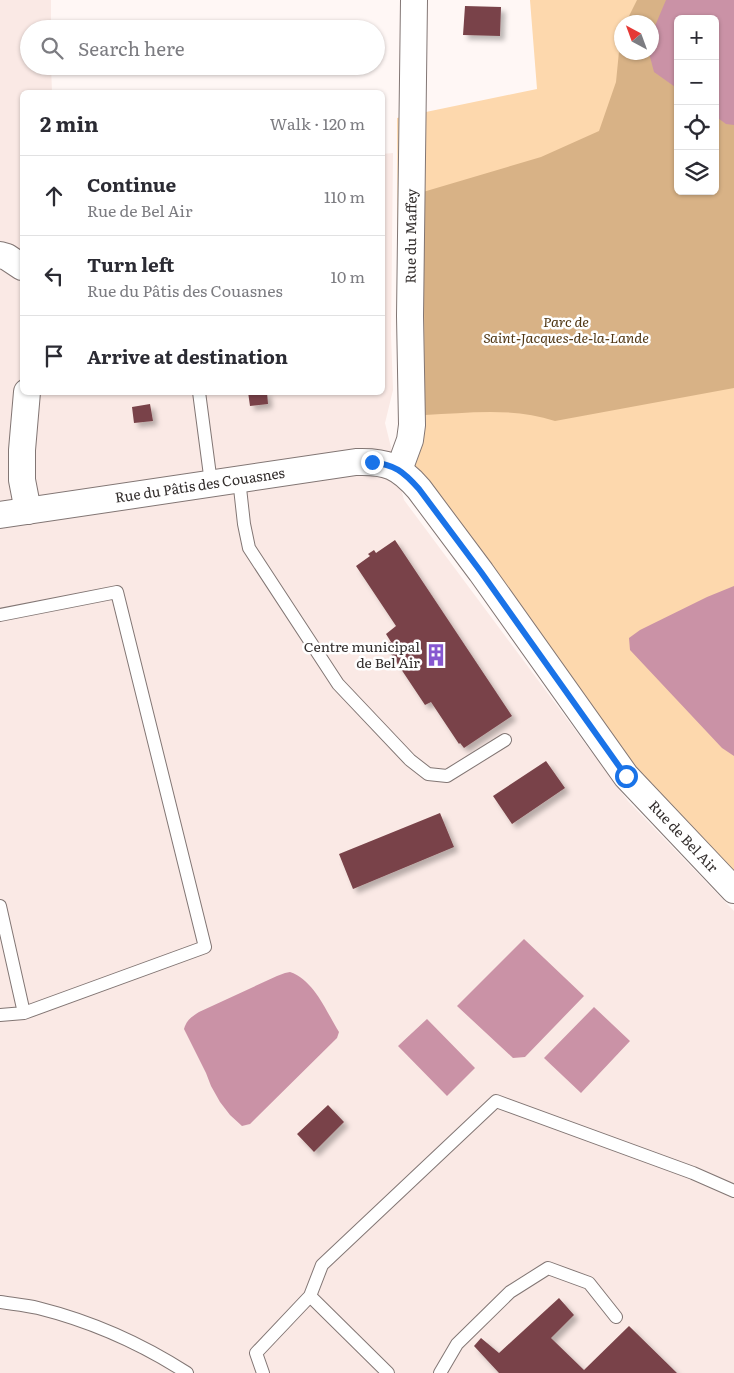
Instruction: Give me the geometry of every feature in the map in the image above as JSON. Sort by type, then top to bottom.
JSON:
[{"type":"street","name":"Rue du Maffey","points":[[399,470],[410,440],[412,425],[410,316],[414,0]]},
{"type":"street","points":[[0,255],[7,257],[20,266]]},
{"type":"street","points":[[27,395],[22,450],[22,480],[28,511]]},
{"type":"street","name":"Rue du Pâtis des Couasnes","points":[[0,515],[356,462],[387,464],[399,470]]},
{"type":"street","name":"Rue de Bel Air","points":[[399,470],[419,489],[475,564],[626,776],[734,890]]},
{"type":"lane","points":[[199,395],[211,483]]},
{"type":"lane","points":[[239,479],[244,524],[249,548],[338,684],[410,760],[428,774],[448,776],[505,740]]},
{"type":"lane","points":[[0,615],[117,592],[205,948],[24,1013],[0,1015]]},
{"type":"lane","points":[[0,906],[24,1013]]},
{"type":"lane","points":[[262,1373],[256,1353],[310,1296],[322,1265],[496,1101],[693,1173],[734,1191]]},
{"type":"lane","points":[[440,1373],[457,1344],[510,1292],[548,1268],[588,1283],[616,1316]]},
{"type":"lane","points":[[310,1296],[388,1373]]},
{"type":"lane","points":[[0,1302],[38,1308],[107,1331],[132,1342],[187,1373]]},
{"type":"shaded area","points":[[0,0],[51,0],[51,20],[20,20],[20,75],[51,75],[52,90],[20,90],[20,395],[385,395],[385,154],[393,153],[391,335],[393,390],[385,423],[404,500],[628,801],[734,911],[734,1373],[0,1373]]},
{"type":"shaded area","points":[[666,0],[734,0],[734,125],[726,124],[719,119],[719,15],[674,15],[674,86],[654,72],[651,60],[659,60],[659,16]]},
{"type":"shaded area","points":[[734,586],[734,756],[722,748],[630,650],[629,638],[640,630]]},
{"type":"shaded area","points":[[524,939],[584,996],[525,1057],[513,1058],[457,1006]]},
{"type":"shaded area","points":[[290,972],[298,976],[313,989],[339,1032],[337,1038],[250,1124],[242,1126],[220,1102],[184,1029],[188,1021],[199,1012],[277,976]]},
{"type":"shaded area","points":[[594,1007],[630,1041],[581,1093],[544,1058]]},
{"type":"shaded area","points":[[427,1019],[475,1068],[447,1096],[398,1046]]},
{"type":"green space","name":"Parc de Saint-Jacques-de-la-Lande","points":[[530,0],[734,0],[734,890],[658,811],[399,470],[397,118],[537,89]]},
{"type":"green space","points":[[637,0],[734,0],[734,388],[555,421],[507,412],[425,415],[423,192],[541,157],[599,131],[616,82],[618,60],[659,60],[659,15],[630,15]]},
{"type":"building","points":[[465,6],[501,7],[500,36],[463,35]]},
{"type":"building","points":[[248,395],[267,395],[268,404],[250,406]]},
{"type":"building","points":[[150,404],[153,421],[134,423],[132,407]]},
{"type":"building","name":"Centre municipal de Bel Air","points":[[395,540],[512,716],[464,748],[459,744],[431,702],[425,705],[385,645],[391,642],[386,634],[396,626],[356,566],[370,556],[368,554],[374,550],[376,553]]},
{"type":"building","points":[[546,761],[565,788],[512,824],[493,796]]},
{"type":"building","points":[[440,813],[454,847],[353,889],[339,854]]},
{"type":"building","points":[[328,1105],[344,1122],[314,1152],[297,1134]]},
{"type":"building","points":[[559,1298],[574,1315],[551,1338],[584,1370],[629,1326],[677,1373],[499,1373],[474,1346],[481,1338],[499,1353]]},
{"type":"place","name":"Centre municipal de Bel Air","points":[[436,655]]},
{"type":"route","points":[[372,462],[387,464],[399,470],[419,489],[481,572],[626,776]]}]
